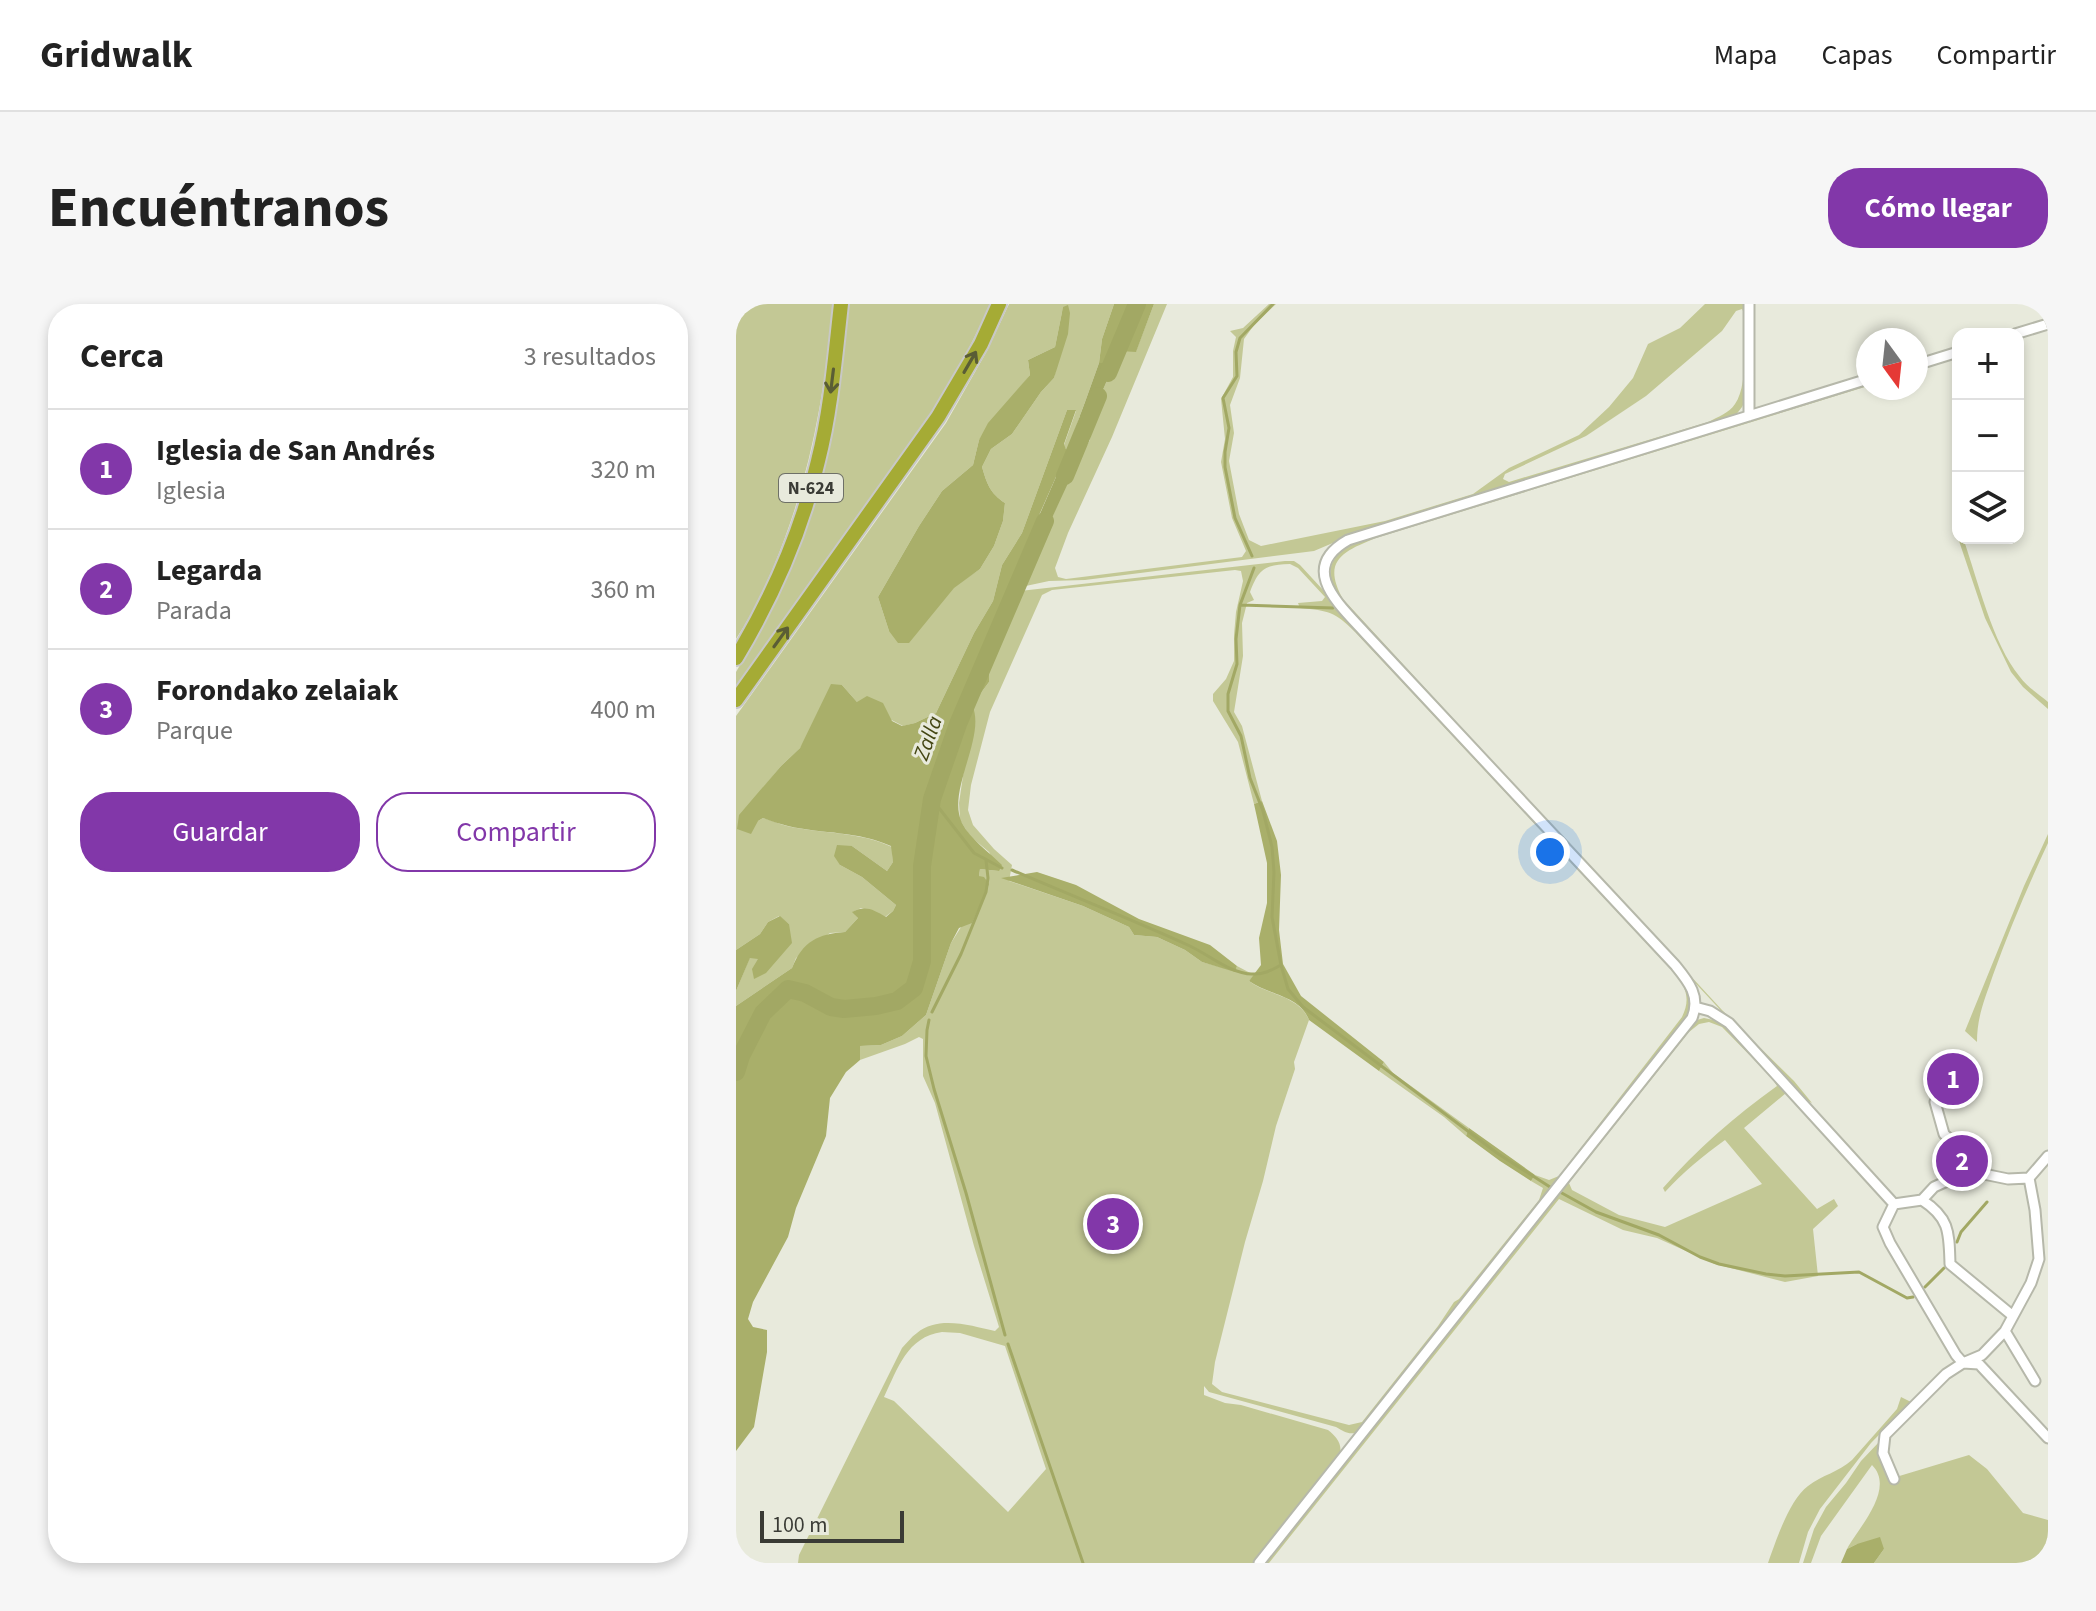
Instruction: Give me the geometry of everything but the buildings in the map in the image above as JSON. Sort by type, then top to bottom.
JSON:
[{"type":"highway","name":"N-624","points":[[736,658],[780,575],[808,499],[827,415],[841,304]]},
{"type":"highway","name":"N-624","points":[[736,700],[938,417],[981,344],[999,304]]},
{"type":"street","points":[[1749,304],[1749,416]]},
{"type":"street","points":[[2024,331],[2048,324]]},
{"type":"street","points":[[1928,361],[1952,354]]},
{"type":"street","points":[[1259,1563],[1692,1018],[1696,998],[1689,982],[1675,965],[1346,611],[1328,589],[1324,574],[1329,553],[1348,540],[1856,383]]},
{"type":"street","points":[[1695,1007],[1710,1011],[1729,1023],[1894,1204]]},
{"type":"street","points":[[1935,1102],[1944,1134],[1986,1174]]},
{"type":"street","points":[[1894,1204],[1922,1200],[1934,1187],[1969,1171],[2008,1179],[2029,1178],[2048,1156]]},
{"type":"street","points":[[1894,1479],[1883,1453],[1885,1435],[1946,1374],[1982,1355],[2005,1331],[2031,1283],[2039,1259],[2029,1178]]},
{"type":"street","points":[[1922,1200],[1934,1208],[1949,1231],[1950,1264],[2013,1316]]},
{"type":"street","points":[[1894,1204],[1883,1227],[1956,1355],[1963,1363],[1979,1364],[2048,1438]]},
{"type":"street","points":[[2005,1331],[2035,1381]]},
{"type":"shaded area","points":[[736,304],[833,304],[820,405],[806,471],[773,568],[736,639]]},
{"type":"shaded area","points":[[848,304],[991,304],[956,374],[914,441],[736,687],[736,672],[767,619],[804,530]]},
{"type":"shaded area","points":[[1009,304],[1114,304],[1102,339],[1099,363],[1067,452],[1064,445],[1076,411],[1067,410],[1022,533],[1002,565],[993,601],[974,633],[936,713],[903,726],[857,702],[842,685],[800,748],[762,789],[758,821],[763,818],[800,829],[853,835],[892,847],[893,862],[887,871],[852,846],[840,865],[862,877],[896,905],[893,911],[885,917],[861,908],[853,912],[858,918],[845,932],[830,933],[796,958],[792,968],[736,1006],[736,991],[750,957],[759,958],[789,924],[779,916],[736,950],[736,716],[946,423],[987,351]],"holes":[[[1063,307],[1054,378],[1012,434],[991,449],[982,467],[990,488],[1005,503],[1003,521],[994,546],[980,569],[889,631],[878,597],[942,491],[973,465],[979,440],[1030,375],[1028,360],[1055,347]]]},
{"type":"shaded area","points":[[1114,304],[1154,304],[1136,352],[1108,354],[1103,363],[1099,363],[1102,339]]},
{"type":"shaded area","points":[[1154,304],[1167,304],[1068,533],[1055,568],[1058,577],[1066,579],[1242,557],[1246,551],[1232,518],[1221,462],[1225,439],[1221,399],[1233,377],[1236,337],[1230,331],[1243,328],[1269,304],[1276,304],[1244,339],[1240,378],[1230,405],[1234,433],[1229,461],[1239,514],[1249,540],[1261,546],[1385,521],[1473,494],[1509,468],[1579,435],[1609,407],[1633,378],[1648,344],[1680,328],[1705,304],[1746,304],[1745,401],[1735,416],[1361,531],[1314,551],[1085,580],[1049,581],[1021,587],[1075,465],[1090,440],[1091,417],[1120,351],[1136,351]],"holes":[[[1742,309],[1742,385],[1735,404],[1726,412],[1708,422],[1509,482],[1503,479],[1505,474],[1586,436],[1646,396],[1722,331],[1736,311]]]},
{"type":"shaded area","points":[[1068,305],[1068,334],[1054,378],[1012,434],[991,449],[982,467],[990,488],[1005,503],[1003,521],[994,546],[980,569],[954,588],[909,643],[898,643],[889,631],[878,597],[942,491],[973,465],[979,440],[988,423],[1030,375],[1028,360],[1055,347],[1063,307]]},
{"type":"shaded area","points":[[1120,351],[1091,417],[1080,416],[1099,363],[1103,363],[1107,354]]},
{"type":"shaded area","points":[[1856,387],[1856,390],[1376,538],[1339,559],[1334,575],[1343,599],[1722,1010],[1812,1103],[1793,1088],[1337,598],[1331,581],[1331,567],[1337,555],[1351,543]]},
{"type":"shaded area","points":[[1067,410],[1076,410],[1064,444],[1067,452],[1029,538],[1040,544],[989,664],[989,682],[972,705],[975,732],[959,795],[958,810],[962,823],[1002,865],[999,871],[980,869],[979,876],[989,884],[972,923],[959,928],[951,943],[926,1015],[902,1036],[881,1045],[860,1046],[860,1060],[846,1072],[830,1098],[826,1136],[796,1208],[788,1237],[753,1302],[748,1319],[753,1327],[767,1330],[767,1352],[754,1427],[736,1451],[736,1006],[792,968],[806,945],[819,937],[845,932],[858,918],[852,912],[869,909],[886,917],[896,905],[862,877],[840,865],[834,856],[837,845],[852,846],[887,871],[893,862],[891,846],[853,835],[801,829],[763,818],[751,834],[737,829],[739,815],[800,748],[831,684],[842,685],[857,702],[867,696],[883,703],[892,721],[902,726],[936,713],[974,633],[993,601],[1002,565],[1022,533]]},
{"type":"shaded area","points":[[1069,447],[1073,454],[1080,457],[1040,544],[1029,539]]},
{"type":"shaded area","points":[[1960,544],[1965,544],[2001,647],[2023,681],[2048,702],[2048,709],[2011,672],[1985,618]]},
{"type":"shaded area","points":[[1294,561],[1684,982],[1689,997],[1690,1006],[1685,1021],[1360,1431],[1348,1433],[1209,1392],[1204,1386],[1204,1395],[1328,1430],[1339,1443],[1337,1460],[1254,1563],[798,1563],[799,1555],[902,1348],[917,1333],[935,1324],[955,1323],[995,1331],[999,1327],[935,1103],[923,1076],[923,1039],[919,1037],[860,1060],[859,1046],[881,1045],[902,1036],[926,1015],[951,943],[988,884],[979,876],[980,869],[999,871],[989,852],[970,836],[960,820],[959,803],[972,742],[972,705],[989,682],[989,664],[1020,591]],"holes":[[[1290,564],[1298,568],[1325,597],[1322,601],[1298,603],[1300,608],[1330,613],[1355,632],[1679,978],[1686,998],[1682,1017],[1559,1176],[1549,1180],[1535,1175],[1531,1181],[1543,1188],[1539,1200],[1454,1302],[1362,1422],[1349,1425],[1222,1392],[1212,1384],[1245,1242],[1276,1126],[1295,1069],[1294,1062],[1309,1020],[1298,1005],[1256,986],[1249,981],[1254,975],[1237,966],[1235,971],[1202,962],[1157,937],[1134,935],[1129,927],[1083,906],[1009,881],[1012,865],[973,825],[968,810],[971,785],[990,712],[1042,595],[1052,590],[1235,570],[1241,571],[1243,581],[1236,612],[1234,661],[1226,679],[1213,694],[1213,701],[1238,742],[1254,804],[1262,801],[1242,726],[1234,712],[1243,656],[1242,623],[1247,603],[1254,600],[1250,592],[1260,573],[1268,567]],[[942,1332],[960,1333],[1005,1346],[1046,1469],[1008,1512],[894,1401],[884,1397],[899,1365],[912,1347],[920,1340]]]},
{"type":"shaded area","points":[[1262,801],[1277,841],[1283,964],[1301,996],[1384,1062],[1379,1071],[1309,1020],[1291,1000],[1249,981],[1261,965],[1259,938],[1267,903],[1267,863],[1254,804]]},
{"type":"shaded area","points":[[2048,834],[2048,843],[1987,992],[1977,1042],[1965,1031]]},
{"type":"shaded area","points":[[1037,872],[1076,885],[1139,919],[1210,945],[1237,966],[1235,972],[1202,962],[1157,937],[1134,935],[1129,927],[1083,906],[1001,878]]},
{"type":"shaded area","points":[[780,916],[789,924],[792,943],[766,973],[754,979],[752,969],[758,959],[750,958],[736,991],[736,950],[760,934],[768,922]]},
{"type":"shaded area","points":[[1704,1018],[1723,1022],[1786,1089],[1786,1093],[1744,1128],[1817,1209],[1834,1199],[1838,1206],[1813,1229],[1818,1276],[1785,1282],[1715,1264],[1657,1238],[1623,1230],[1559,1199],[1269,1563],[1264,1563],[1689,1028]],"holes":[[[1709,1022],[1722,1027],[1777,1086],[1717,1134],[1663,1188],[1665,1192],[1725,1140],[1762,1184],[1665,1227],[1619,1215],[1572,1190],[1569,1183],[1689,1032],[1699,1024]]]},
{"type":"shaded area","points":[[1384,1062],[1393,1073],[1469,1128],[1466,1136],[1379,1071]]},
{"type":"shaded area","points":[[1469,1128],[1535,1175],[1531,1181],[1466,1136]]},
{"type":"shaded area","points":[[1901,1397],[1911,1402],[1871,1443],[1820,1509],[1808,1532],[1799,1563],[1768,1563],[1784,1522],[1801,1492],[1852,1460],[1897,1409]]},
{"type":"shaded area","points":[[1880,1441],[1896,1477],[1969,1455],[1987,1469],[2023,1513],[2048,1520],[2048,1563],[1874,1563],[1884,1549],[1857,1544],[1847,1549],[1878,1497],[1880,1485],[1872,1465],[1821,1536],[1811,1563],[1803,1563],[1814,1529],[1826,1507]]},
{"type":"shaded area","points":[[1880,1537],[1884,1549],[1874,1563],[1841,1563],[1847,1549]]},
{"type":"waterway","name":"Zalla","points":[[1108,373],[1137,304]]},
{"type":"waterway","points":[[1252,556],[1235,518],[1225,467],[1229,428],[1223,398],[1237,376],[1236,352],[1240,338],[1273,304]]},
{"type":"waterway","name":"Zalla","points":[[1065,476],[1098,396]]},
{"type":"waterway","name":"Zalla","points":[[736,1072],[763,1013],[788,989],[805,993],[831,1007],[844,1009],[897,1001],[914,988],[922,961],[922,866],[932,799],[958,724],[1045,521]]},
{"type":"waterway","points":[[1254,568],[1240,605],[1237,664],[1228,694],[1228,711],[1241,736],[1250,778],[1272,847],[1272,917],[1281,965]]},
{"type":"waterway","points":[[1241,605],[1333,608]]},
{"type":"waterway","points":[[932,799],[974,853],[1002,868]]},
{"type":"waterway","points":[[932,1012],[961,954],[986,892],[986,860]]},
{"type":"waterway","points":[[1012,870],[1146,926],[1236,971],[1260,974],[1281,965],[1288,989],[1303,1007],[1497,1153],[1550,1187]]},
{"type":"waterway","points":[[929,1020],[926,1056],[1005,1335]]},
{"type":"waterway","points":[[1560,1192],[1596,1212],[1659,1235],[1719,1264],[1785,1276],[1859,1272],[1907,1298],[1913,1297]]},
{"type":"waterway","points":[[1957,1242],[1961,1232],[1987,1202]]},
{"type":"waterway","points":[[1925,1287],[1944,1268]]},
{"type":"waterway","points":[[1008,1344],[1083,1563]]},
{"type":"place","name":"Iglesia de San Andrés","points":[[1953,1079]]},
{"type":"place","name":"Legarda","points":[[1962,1161]]},
{"type":"place","name":"Forondako zelaiak","points":[[1113,1224]]}]
